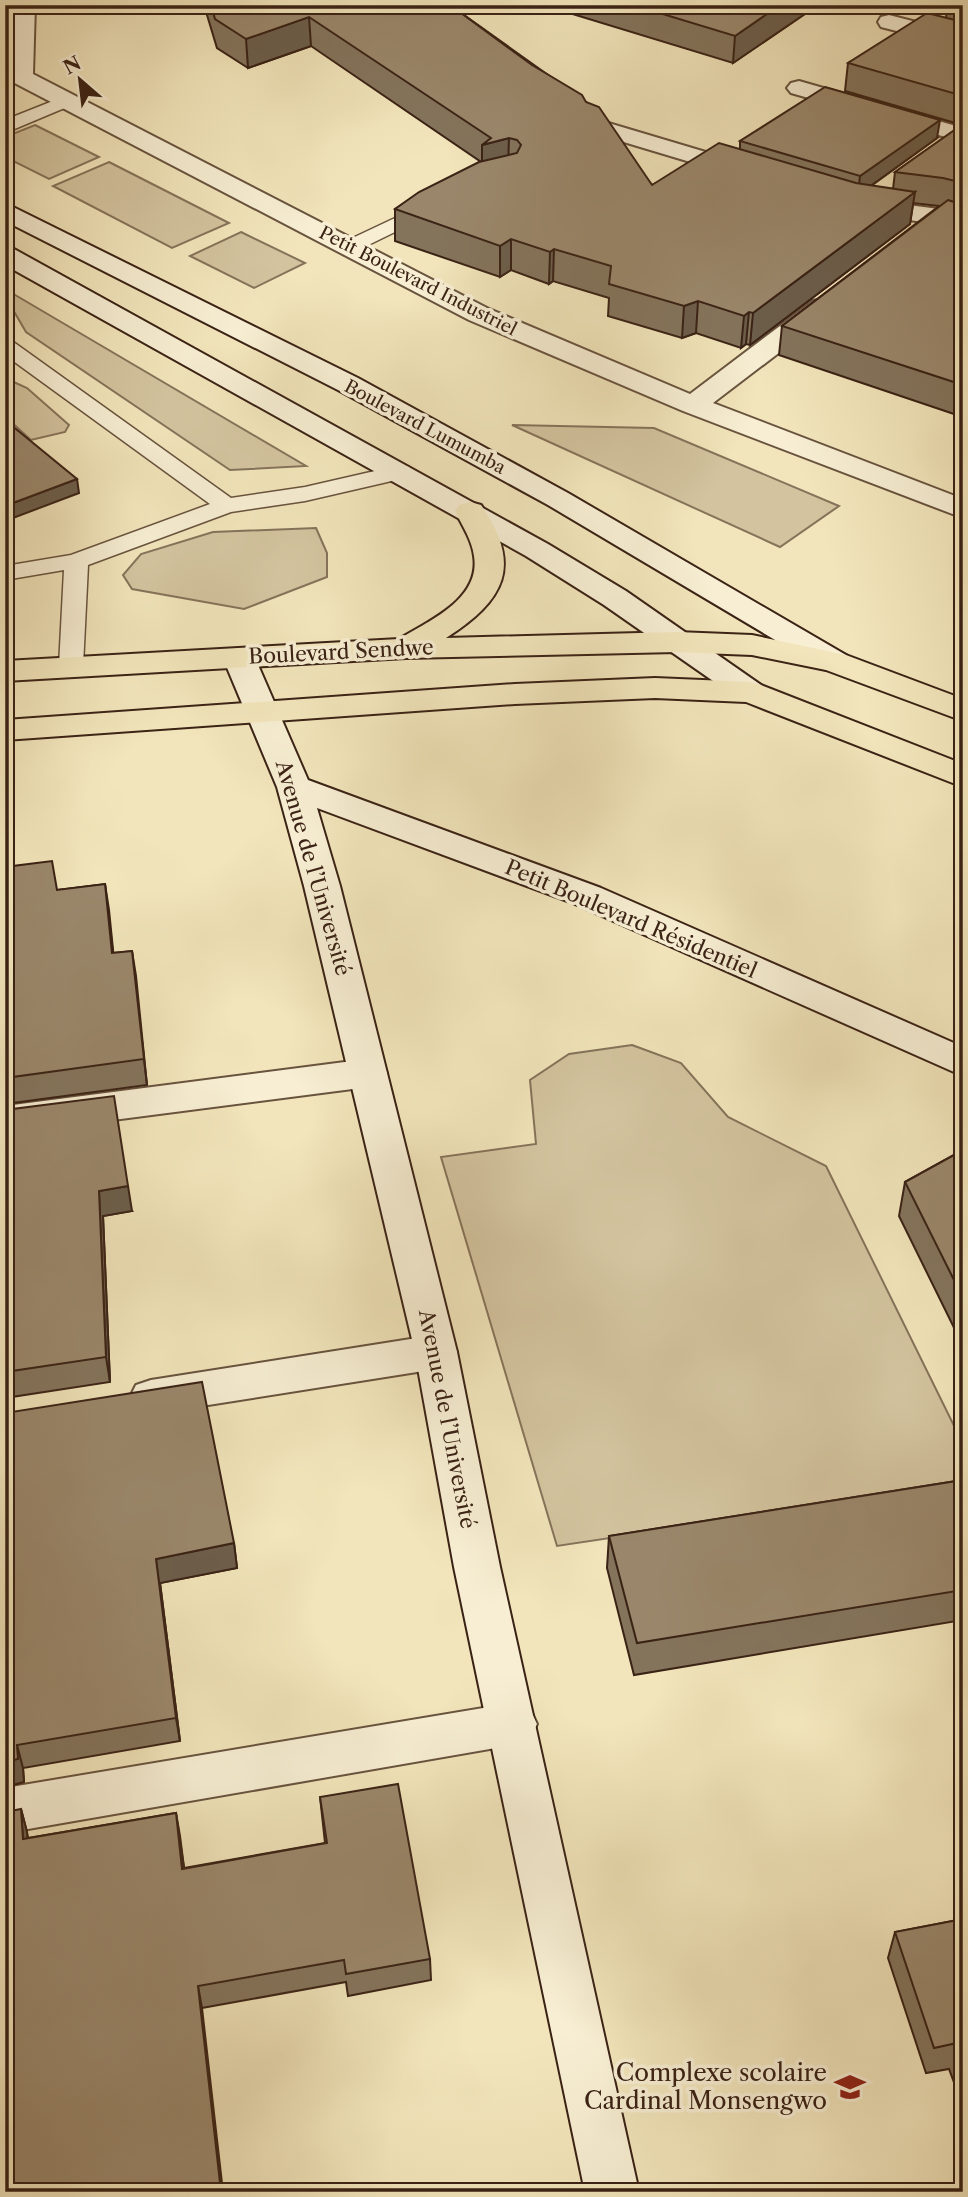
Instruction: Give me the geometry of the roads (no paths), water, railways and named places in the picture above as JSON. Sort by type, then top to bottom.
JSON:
[{"type":"highway","points":[[406,648],[459,616],[487,586],[491,559],[470,511]]},
{"type":"highway","name":"Boulevard Lumumba","points":[[677,642],[752,645],[835,662],[963,711]]},
{"type":"highway","name":"Boulevard Sendwe","points":[[5,671],[406,648],[677,642]]},
{"type":"highway","points":[[5,730],[263,714],[515,694],[656,688],[750,692],[963,776]]},
{"type":"street","points":[[13,73],[24,5]]},
{"type":"street","points":[[889,22],[963,41]]},
{"type":"street","name":"Petit Boulevard Industriel","points":[[13,73],[478,314],[693,405],[963,509]]},
{"type":"street","points":[[799,88],[962,134]]},
{"type":"street","points":[[595,126],[769,178]]},
{"type":"street","points":[[939,151],[962,134]]},
{"type":"street","points":[[862,207],[895,183]]},
{"type":"street","points":[[835,199],[862,207],[951,220]]},
{"type":"street","name":"Boulevard Lumumba","points":[[5,212],[359,391],[558,499],[835,662]]},
{"type":"street","points":[[907,242],[951,220]]},
{"type":"street","points":[[5,254],[470,511],[615,598],[750,692]]},
{"type":"street","points":[[693,405],[843,291]]},
{"type":"street","name":"Avenue de l’Université","points":[[239,657],[294,787],[322,886],[436,1352],[477,1567],[612,2192]]},
{"type":"street","name":"Petit Boulevard Résidentiel","points":[[294,787],[588,897],[963,1063]]},
{"type":"street","points":[[5,1121],[368,1073]]},
{"type":"street","points":[[113,1403],[436,1352]]},
{"type":"street","points":[[5,1811],[513,1724]]},
{"type":"lane","points":[[5,127],[68,100]]},
{"type":"lane","points":[[349,247],[449,198]]},
{"type":"lane","points":[[5,345],[227,506]]},
{"type":"lane","points":[[5,573],[76,561],[227,506],[305,494],[401,472]]},
{"type":"lane","points":[[71,666],[76,561]]},
{"type":"place","name":"Complexe scolaire Cardinal Monsengwo","points":[[850,2087]]}]
